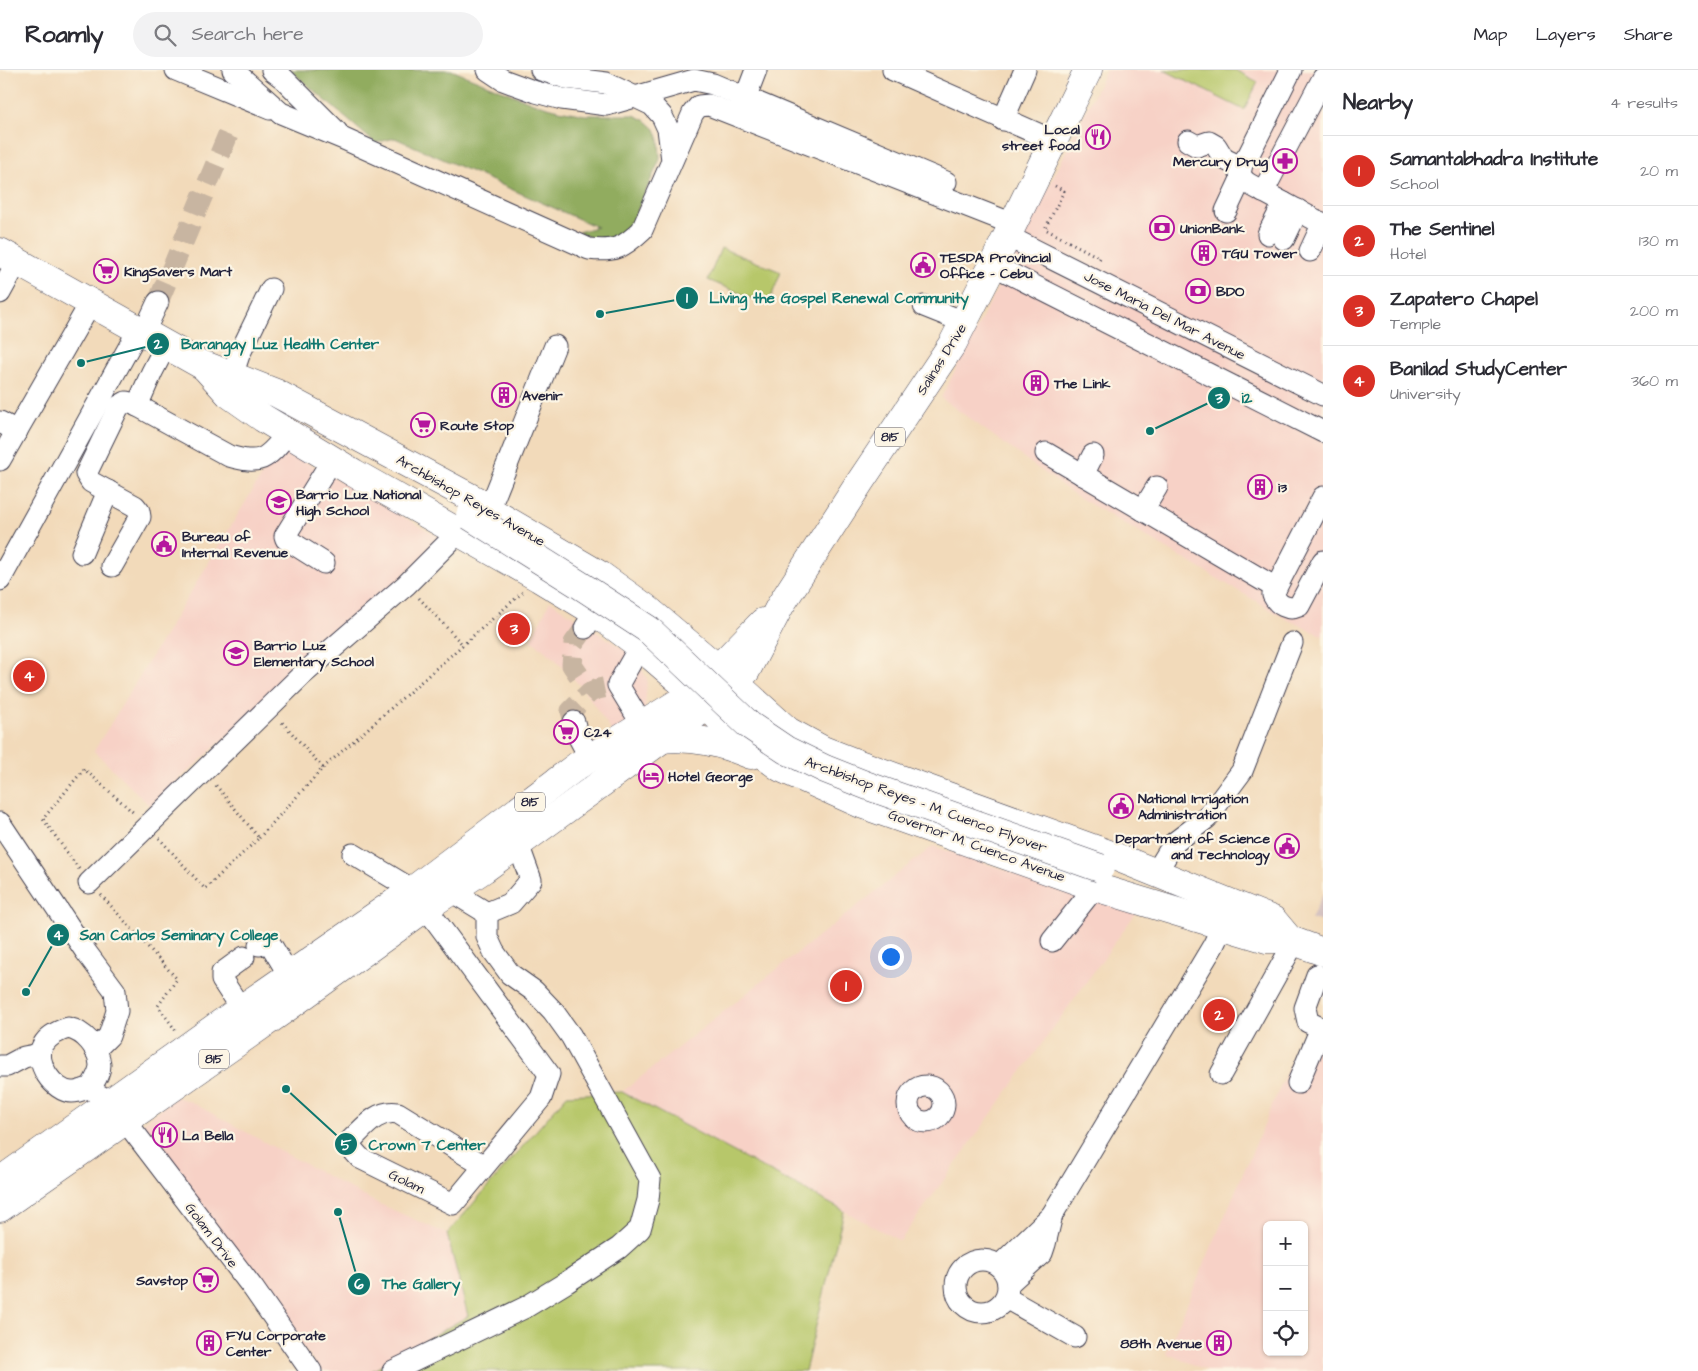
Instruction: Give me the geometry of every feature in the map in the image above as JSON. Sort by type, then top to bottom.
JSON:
[{"type":"main road","name":"Salinas Drive","points":[[726,676],[780,606],[953,342],[993,265],[1088,70]]},
{"type":"main road","name":"Archbishop Reyes Avenue","points":[[9,257],[204,365],[282,414],[473,519],[539,578],[590,620],[640,647],[700,700]]},
{"type":"main road","name":"Archbishop Reyes Avenue","points":[[204,365],[276,393],[480,504],[473,519]]},
{"type":"main road","name":"Archbishop Reyes Avenue","points":[[204,365],[229,394],[288,434],[332,460],[600,575],[652,614],[726,676]]},
{"type":"main road","name":"Archbishop Reyes - M. Cuenco Flyover","points":[[473,519],[649,630],[749,726],[786,750],[825,770],[1097,878]]},
{"type":"main road","points":[[652,614],[655,622],[654,631],[640,647],[657,681],[657,700],[652,728],[682,738],[713,742],[734,748],[780,768],[779,754],[781,746],[791,740],[801,738]]},
{"type":"main road","name":"Governor M. Cuenco Avenue","points":[[726,676],[788,731],[823,750],[1114,856],[1273,920],[1292,940],[1320,963]]},
{"type":"main road","name":"815","points":[[0,1208],[109,1103],[348,971],[419,899],[577,766],[652,728],[700,700],[726,676]]},
{"type":"main road","name":"Governor M. Cuenco Avenue","points":[[700,700],[735,734],[780,768],[862,804],[1292,940]]},
{"type":"main road","name":"815","points":[[0,1181],[289,975],[419,899],[451,891],[518,844],[652,728]]},
{"type":"main road","name":"Governor M. Cuenco Avenue","points":[[1097,878],[1223,925],[1267,939],[1292,940]]},
{"type":"street","points":[[176,70],[344,139],[589,249],[607,251],[618,249],[629,243],[642,230],[692,113],[700,106],[742,107]]},
{"type":"street","points":[[232,70],[281,113]]},
{"type":"street","points":[[272,70],[284,79],[344,139]]},
{"type":"street","points":[[488,70],[504,80],[520,86],[569,100],[607,105],[694,80],[715,77],[742,107]]},
{"type":"street","points":[[541,70],[566,78],[606,83],[652,105],[662,116],[668,129],[672,161]]},
{"type":"street","points":[[742,107],[756,70]]},
{"type":"street","points":[[893,70],[1054,141]]},
{"type":"street","points":[[1003,120],[1025,70]]},
{"type":"street","points":[[1226,211],[1236,168],[1288,79],[1291,70]]},
{"type":"street","points":[[1263,192],[1323,78]]},
{"type":"street","name":"Jose Maria Del Mar Avenue","points":[[742,107],[1013,224],[1090,277],[1323,395]]},
{"type":"street","points":[[1192,143],[1200,156],[1210,163],[1236,168],[1249,184],[1323,224],[1310,251]]},
{"type":"street","points":[[1276,237],[1291,207]]},
{"type":"street","points":[[0,292],[9,257]]},
{"type":"street","points":[[993,265],[1323,432]]},
{"type":"street","points":[[232,376],[239,355],[271,289]]},
{"type":"street","points":[[0,460],[8,427],[91,302]]},
{"type":"street","points":[[137,406],[152,372],[150,335],[158,302]]},
{"type":"street","points":[[924,306],[964,322]]},
{"type":"street","points":[[0,580],[150,335]]},
{"type":"street","points":[[89,883],[302,675],[406,585],[473,519],[555,346]]},
{"type":"street","points":[[112,566],[140,518],[139,511],[135,506],[90,482],[86,474],[119,406],[126,402],[137,406],[230,456],[247,461],[268,457],[288,434]]},
{"type":"street","points":[[1046,453],[1276,588]]},
{"type":"street","points":[[1083,475],[1093,455]]},
{"type":"street","points":[[324,563],[286,539],[285,536],[332,460]]},
{"type":"street","points":[[1143,510],[1157,487]]},
{"type":"street","points":[[82,553],[108,491]]},
{"type":"street","points":[[1323,497],[1276,588],[1273,595],[1276,601],[1287,608],[1293,609],[1299,606],[1318,584],[1323,561]]},
{"type":"street","points":[[1155,874],[1174,844],[1207,818],[1242,772],[1292,643]]},
{"type":"street","points":[[640,647],[618,685],[652,728]]},
{"type":"street","points":[[574,722],[577,734],[590,758]]},
{"type":"street","points":[[0,823],[81,945],[115,992],[116,1011],[110,1036],[95,1050]]},
{"type":"street","points":[[487,913],[511,903],[531,880],[518,844]]},
{"type":"street","points":[[353,854],[419,899],[548,1074],[541,1098],[484,1166]]},
{"type":"street","points":[[1052,941],[1097,878]]},
{"type":"street","points":[[451,891],[487,913]]},
{"type":"street","points":[[393,1371],[526,1306],[582,1273],[618,1248],[640,1229],[648,1200],[650,1179],[583,1057],[553,1011],[534,991],[510,974],[494,952],[487,936],[487,913]]},
{"type":"street","points":[[1075,1337],[1004,1282],[1042,1252],[1052,1215],[1208,954],[1223,925]]},
{"type":"street","points":[[1221,1074],[1292,940]]},
{"type":"street","points":[[240,1009],[222,980],[222,973],[251,951],[265,943],[270,945],[289,975]]},
{"type":"street","points":[[1298,1083],[1323,1024],[1308,1022],[1305,1008],[1320,963]]},
{"type":"street","points":[[68,1028],[84,1034],[95,1050],[100,1066],[98,1074],[109,1103],[63,1090],[50,1080],[41,1063],[40,1054],[42,1046],[47,1040],[60,1030],[68,1028]]},
{"type":"street","points":[[0,1066],[7,1066],[24,1057],[40,1054]]},
{"type":"street","name":"Golam Drive","points":[[109,1103],[253,1288],[311,1371]]},
{"type":"street","name":"Golam","points":[[389,1112],[398,1114],[484,1166],[453,1204],[360,1158],[352,1149],[350,1140],[379,1114],[389,1112]]},
{"type":"path","points":[[1036,176],[1064,191],[1045,230],[1100,258],[1090,277]]},
{"type":"path","points":[[259,838],[322,768],[539,578]]},
{"type":"path","points":[[406,585],[464,645]]},
{"type":"path","points":[[270,707],[322,768]]},
{"type":"path","points":[[43,819],[89,883],[177,979],[158,1006],[187,1048]]},
{"type":"shaded area","points":[[1106,70],[1323,70],[1323,636],[1288,620],[1075,495],[941,398],[1033,219]]},
{"type":"shaded area","name":"Barrio Luz Elementary School","points":[[279,447],[443,539],[150,806],[94,751]]},
{"type":"shaded area","points":[[550,601],[635,657],[647,679],[645,710],[613,733],[584,690],[554,658],[531,640]]},
{"type":"shaded area","points":[[933,846],[1136,913],[900,1241],[622,1092]]},
{"type":"shaded area","points":[[1323,893],[1323,922],[1311,919]]},
{"type":"shaded area","name":"88th Avenue","points":[[1299,1043],[1323,1053],[1323,1371],[1208,1371],[1166,1353]]},
{"type":"shaded area","points":[[176,1097],[189,1101],[373,1201],[447,1234],[469,1316],[372,1371],[321,1371],[136,1129]]},
{"type":"green space","points":[[290,70],[451,70],[533,103],[559,110],[585,115],[634,115],[645,120],[655,129],[659,140],[660,159],[631,225],[616,238],[595,240],[578,232],[597,227],[395,138],[375,143]]},
{"type":"green space","points":[[1164,70],[1235,70],[1258,82],[1244,110]]},
{"type":"green space","points":[[721,248],[781,272],[768,305],[708,280]]},
{"type":"green space","points":[[622,1092],[844,1211],[805,1371],[372,1371],[468,1316],[447,1234],[567,1095]]},
{"type":"tunnel","points":[[158,302],[230,130]]},
{"type":"tunnel","points":[[585,628],[574,643],[572,665],[590,692]]},
{"type":"tunnel","points":[[574,722],[571,711],[590,692],[618,685]]},
{"type":"place","name":"Local street food","points":[[1098,137]]},
{"type":"place","name":"Mercury Drug","points":[[1285,161]]},
{"type":"place","name":"UnionBank","points":[[1162,228]]},
{"type":"place","name":"TGU Tower","points":[[1204,253]]},
{"type":"place","name":"TESDA Provincial Office - Cebu","points":[[923,265]]},
{"type":"place","name":"KingSavers Mart","points":[[106,271]]},
{"type":"place","name":"BDO","points":[[1198,291]]},
{"type":"place","name":"Living the Gospel Renewal Community","points":[[600,314]]},
{"type":"place","name":"Barangay Luz Health Center","points":[[81,363]]},
{"type":"place","name":"The Link","points":[[1036,383]]},
{"type":"place","name":"Avenir","points":[[504,395]]},
{"type":"place","name":"Route Stop","points":[[423,425]]},
{"type":"place","name":"i2","points":[[1150,431]]},
{"type":"place","name":"i3","points":[[1260,487]]},
{"type":"place","name":"Barrio Luz National High School","points":[[279,502]]},
{"type":"place","name":"Bureau of Internal Revenue","points":[[164,544]]},
{"type":"place","name":"Zapatero Chapel","points":[[514,629]]},
{"type":"place","name":"Barrio Luz Elementary School","points":[[236,653]]},
{"type":"place","name":"Banilad StudyCenter","points":[[29,676]]},
{"type":"place","name":"C24","points":[[566,732]]},
{"type":"place","name":"Hotel George","points":[[651,776]]},
{"type":"place","name":"National Irrigation Administration","points":[[1121,806]]},
{"type":"place","name":"Department of Science and Technology","points":[[1287,846]]},
{"type":"place","name":"Samantabhadra Institute","points":[[846,986]]},
{"type":"place","name":"San Carlos Seminary College","points":[[26,992]]},
{"type":"place","name":"The Sentinel","points":[[1219,1015]]},
{"type":"place","name":"Crown 7 Center","points":[[286,1089]]},
{"type":"place","name":"La Bella","points":[[165,1135]]},
{"type":"place","name":"The Gallery","points":[[338,1212]]},
{"type":"place","name":"Savstop","points":[[206,1280]]},
{"type":"place","name":"FYU Corporate Center","points":[[209,1343]]},
{"type":"place","name":"88th Avenue","points":[[1219,1343]]}]
